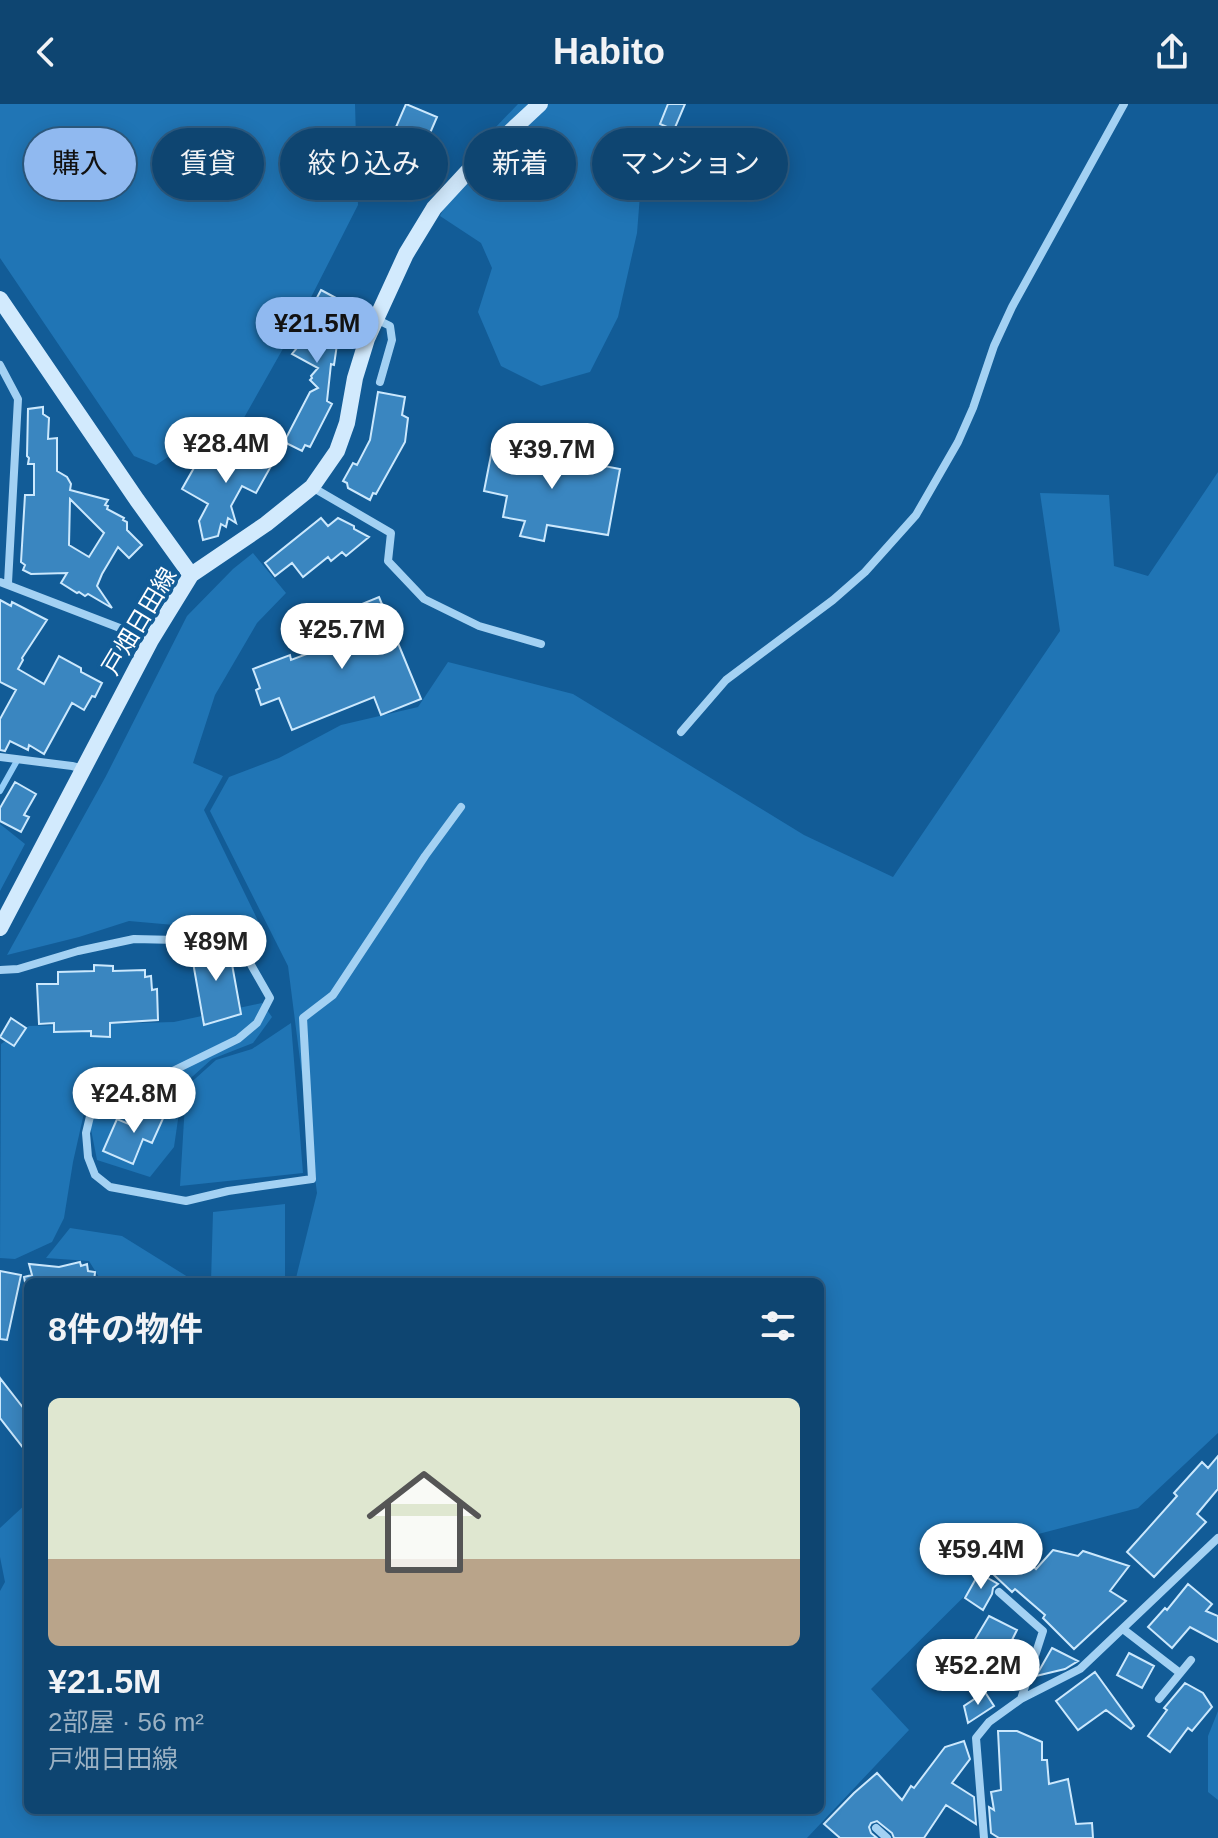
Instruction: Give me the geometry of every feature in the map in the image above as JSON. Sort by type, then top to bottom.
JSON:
[{"type":"main road","name":"戸畑日田線","points":[[0,928],[151,640],[191,575],[266,524],[312,487],[337,451],[347,423],[367,339],[406,254],[434,208],[470,169],[540,104]]},
{"type":"main road","points":[[0,299],[191,575]]},
{"type":"street","points":[[681,732],[726,680],[833,600],[865,572],[916,515],[958,442],[1012,307],[1124,104]]},
{"type":"street","points":[[376,318],[390,326],[392,340],[380,382]]},
{"type":"street","points":[[0,365],[18,399],[2,583],[151,640]]},
{"type":"street","points":[[312,487],[391,533],[388,561],[424,599],[479,626],[541,644]]},
{"type":"street","points":[[0,757],[85,770]]},
{"type":"street","points":[[0,970],[18,969],[78,951],[134,939],[177,940],[232,935],[270,998],[257,1023],[238,1039],[198,1060],[140,1087],[93,1104],[86,1133],[88,1157],[95,1175],[110,1187],[186,1201],[228,1191],[312,1179],[303,1018],[333,995],[461,807]]},
{"type":"street","points":[[984,1838],[976,1738],[989,1722],[1021,1699],[1080,1669],[1218,1538]]},
{"type":"street","points":[[999,1592],[1043,1631],[1021,1699]]},
{"type":"street","points":[[1123,1629],[1180,1673]]},
{"type":"street","points":[[1159,1699],[1191,1660]]},
{"type":"street","points":[[876,1828],[887,1838]]},
{"type":"shaded area","points":[[0,104],[355,104],[356,128],[280,128],[280,200],[358,200],[358,205],[302,315],[228,446],[180,449],[156,465],[134,456],[0,258]]},
{"type":"shaded area","points":[[518,104],[678,104],[668,128],[592,128],[592,200],[640,200],[637,233],[618,317],[590,372],[541,386],[501,366],[478,312],[492,268],[481,243],[440,216],[464,167],[464,200],[576,200],[576,128],[495,128]]},
{"type":"shaded area","points":[[1218,472],[1218,1433],[1138,1508],[1023,1538],[871,1689],[909,1730],[807,1838],[0,1838],[0,1591],[5,1582],[0,1557],[0,1528],[24,1506],[24,1814],[824,1814],[824,1278],[296,1278],[317,1193],[288,966],[210,811],[229,777],[279,758],[341,725],[418,707],[448,662],[573,694],[804,835],[893,877],[1060,631],[1040,493],[1109,495],[1114,566],[1148,576]]},
{"type":"shaded area","points":[[253,553],[286,593],[257,623],[215,695],[193,763],[223,776],[204,810],[264,933],[129,921],[7,955],[106,776],[187,616]]},
{"type":"shaded area","points":[[0,824],[25,844],[0,891]]},
{"type":"shaded area","points":[[262,1003],[272,1017],[253,1043],[212,1059],[183,1085],[174,1147],[150,1177],[97,1160],[86,1104],[64,1218],[52,1242],[15,1259],[0,1258],[1,1044],[29,1026],[174,1022]]},
{"type":"shaded area","points":[[291,1023],[303,1173],[180,1186],[186,1087],[216,1060],[252,1049]]},
{"type":"shaded area","points":[[285,1204],[285,1278],[211,1278],[213,1212]]},
{"type":"shaded area","points":[[70,1228],[122,1236],[190,1278],[100,1278],[89,1261],[46,1258]]},
{"type":"shaded area","points":[[1218,1711],[1218,1800],[1208,1792],[1208,1736]]},
{"type":"building","points":[[406,104],[437,117],[432,128],[396,128]]},
{"type":"building","points":[[668,104],[685,104],[675,128],[660,124]]},
{"type":"building","points":[[321,290],[351,306],[340,324],[334,365],[331,364],[327,401],[332,404],[310,447],[305,445],[302,451],[284,442],[310,392],[318,388],[310,380],[318,368],[292,354],[302,332],[300,330]]},
{"type":"building","points":[[378,392],[405,397],[402,415],[408,418],[405,442],[370,500],[348,488],[343,481],[353,463],[357,465],[370,440]]},
{"type":"building","points":[[43,407],[43,414],[49,418],[48,439],[57,438],[57,471],[67,477],[70,490],[108,500],[105,505],[107,509],[124,518],[127,530],[142,545],[129,558],[118,547],[102,574],[97,586],[112,608],[61,583],[67,573],[31,574],[23,570],[25,495],[34,495],[34,464],[28,464],[27,456],[28,409]],"holes":[[[70,499],[104,533],[89,557],[69,545]]]},
{"type":"building","points":[[243,441],[275,459],[256,493],[242,486],[231,506],[236,523],[228,518],[226,527],[221,524],[218,536],[203,540],[199,521],[208,504],[182,489],[199,459],[205,463],[211,454],[230,465]]},
{"type":"building","points":[[493,445],[620,469],[608,535],[547,525],[544,541],[520,536],[525,521],[503,517],[507,496],[484,491]]},
{"type":"building","points":[[321,518],[328,526],[338,518],[369,537],[346,556],[342,552],[331,561],[328,557],[303,577],[292,563],[275,576],[265,563]]},
{"type":"building","points":[[379,597],[421,699],[381,715],[374,697],[292,730],[279,698],[261,705],[256,690],[260,688],[253,669],[290,655],[291,660],[331,645],[325,629],[344,623],[340,613]]},
{"type":"building","points":[[0,600],[11,606],[12,602],[47,620],[18,669],[44,684],[59,656],[102,683],[84,710],[72,703],[44,754],[29,745],[28,750],[10,741],[5,751],[0,750],[0,719],[16,690],[0,682]]},
{"type":"building","points":[[15,782],[36,794],[24,815],[29,817],[21,832],[0,821],[0,808]]},
{"type":"building","points":[[228,942],[241,1014],[204,1025],[191,951]]},
{"type":"building","points":[[94,965],[113,966],[113,971],[145,970],[145,977],[151,976],[152,990],[157,989],[158,1020],[110,1023],[110,1037],[91,1036],[91,1031],[54,1032],[54,1023],[39,1024],[37,984],[58,984],[58,972],[94,971]]},
{"type":"building","points":[[11,1018],[26,1028],[14,1046],[0,1037]]},
{"type":"building","points":[[149,1106],[165,1114],[152,1143],[143,1139],[133,1164],[103,1151],[117,1119],[131,1125],[137,1111],[145,1114]]},
{"type":"building","points":[[80,1262],[81,1266],[87,1264],[88,1271],[95,1272],[94,1278],[24,1278],[32,1275],[29,1264],[59,1267]]},
{"type":"building","points":[[0,1271],[21,1275],[7,1340],[0,1339]]},
{"type":"building","points":[[0,1378],[24,1409],[24,1449],[0,1418]]},
{"type":"building","points":[[1218,1456],[1218,1489],[1197,1514],[1206,1522],[1154,1577],[1127,1552],[1177,1496],[1174,1493],[1202,1462],[1208,1468]]},
{"type":"building","points":[[1053,1550],[1078,1556],[1083,1551],[1129,1566],[1110,1591],[1126,1601],[1074,1649],[1043,1618],[1045,1615],[994,1575],[1016,1551],[1036,1569]]},
{"type":"building","points":[[979,1573],[998,1584],[983,1610],[965,1598]]},
{"type":"building","points":[[1188,1584],[1212,1604],[1206,1611],[1218,1616],[1218,1642],[1190,1627],[1172,1648],[1148,1627]]},
{"type":"building","points":[[989,1616],[1017,1630],[999,1666],[968,1651]]},
{"type":"building","points":[[1052,1648],[1078,1661],[1065,1669],[1036,1676]]},
{"type":"building","points":[[1129,1653],[1154,1666],[1142,1688],[1117,1675]]},
{"type":"building","points":[[1095,1672],[1134,1726],[1131,1729],[1106,1710],[1078,1730],[1056,1701]]},
{"type":"building","points":[[1185,1683],[1203,1693],[1212,1707],[1192,1731],[1188,1728],[1170,1752],[1148,1736],[1167,1710],[1164,1708]]},
{"type":"building","points":[[985,1692],[994,1706],[968,1723],[964,1706]]},
{"type":"building","points":[[998,1731],[1017,1731],[1042,1742],[1042,1760],[1047,1760],[1049,1784],[1068,1779],[1076,1824],[1092,1823],[1093,1838],[999,1838],[991,1833],[989,1807],[994,1810],[991,1792],[1001,1790]]},
{"type":"building","points":[[964,1741],[970,1759],[952,1783],[974,1797],[976,1824],[946,1805],[924,1838],[894,1838],[877,1821],[869,1827],[877,1838],[840,1838],[824,1824],[877,1773],[902,1800],[945,1747]]},
{"type":"waterway","points":[[0,791],[18,759]]}]
